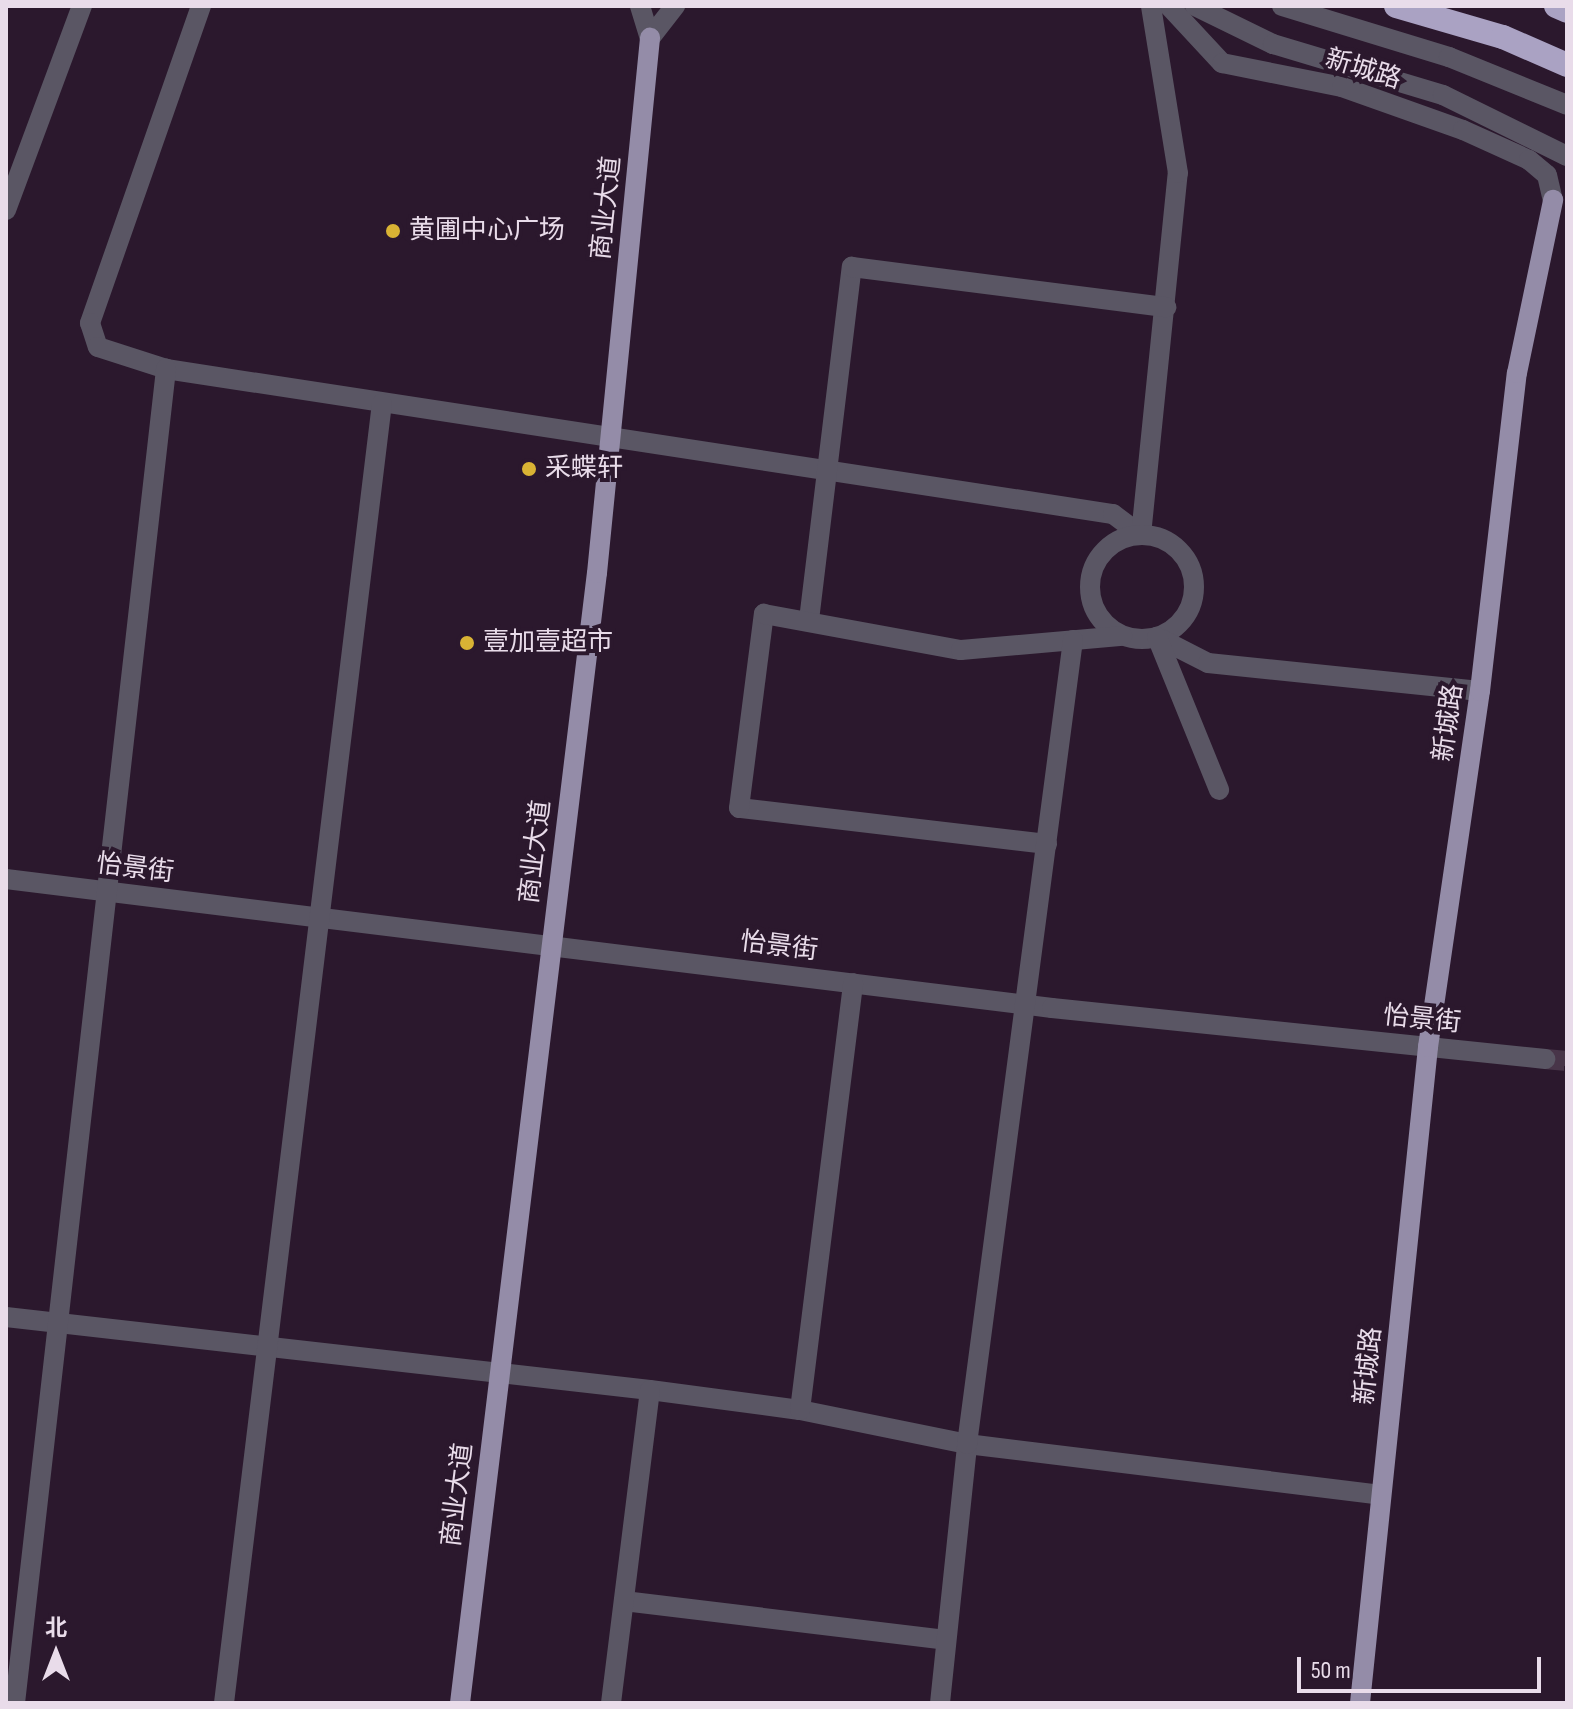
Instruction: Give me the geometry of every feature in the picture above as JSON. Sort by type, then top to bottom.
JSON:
[{"type":"highway","points":[[1396,6],[1503,37],[1567,65]]},
{"type":"highway","points":[[1556,6],[1567,11]]},
{"type":"main road","name":"商业大道","points":[[460,1703],[610,440],[650,38]]},
{"type":"main road","name":"新城路","points":[[1360,1703],[1428,1047],[1480,691],[1517,373],[1553,200]]},
{"type":"street","points":[[6,210],[82,6]]},
{"type":"street","points":[[201,6],[90,323],[98,347],[166,369],[610,440],[1113,514],[1141,535],[1172,545],[1192,571],[1192,603],[1185,618],[1157,637]]},
{"type":"street","points":[[640,6],[650,38]]},
{"type":"street","name":"商业大道","points":[[650,38],[653,6]]},
{"type":"street","points":[[650,38],[675,6]]},
{"type":"street","points":[[1141,535],[1178,173],[1151,6]]},
{"type":"street","name":"新城路","points":[[1169,6],[1222,63],[1342,87],[1463,130],[1529,160],[1547,175],[1553,200]]},
{"type":"street","points":[[1195,6],[1273,44],[1443,95],[1567,156]]},
{"type":"street","points":[[1282,6],[1449,57],[1567,105]]},
{"type":"street","points":[[809,620],[852,267],[1166,307]]},
{"type":"street","points":[[15,1703],[110,893],[166,369]]},
{"type":"street","points":[[224,1703],[263,1349],[320,917],[382,404]]},
{"type":"street","points":[[1122,636],[1096,612],[1090,578],[1108,548],[1141,535]]},
{"type":"street","points":[[1047,844],[739,808],[764,614],[961,650],[1122,636],[1157,637],[1208,663],[1480,691]]},
{"type":"street","points":[[1157,637],[1219,790]]},
{"type":"street","points":[[940,1703],[967,1444],[1073,640]]},
{"type":"street","name":"怡景街","points":[[6,879],[1026,1005],[1545,1059]]},
{"type":"street","points":[[800,1410],[853,983]]},
{"type":"street","points":[[6,1317],[263,1349],[499,1371],[650,1390],[800,1410],[967,1444],[1381,1495]]},
{"type":"street","points":[[611,1703],[650,1390]]},
{"type":"street","points":[[6,1594],[27,1596]]},
{"type":"street","points":[[624,1601],[946,1640]]},
{"type":"tunnel","points":[[1545,1059],[1567,1061]]},
{"type":"place","name":"黄圃中心广场","points":[[393,231]]},
{"type":"place","name":"采蝶轩","points":[[529,469]]},
{"type":"place","name":"壹加壹超市","points":[[467,643]]}]
